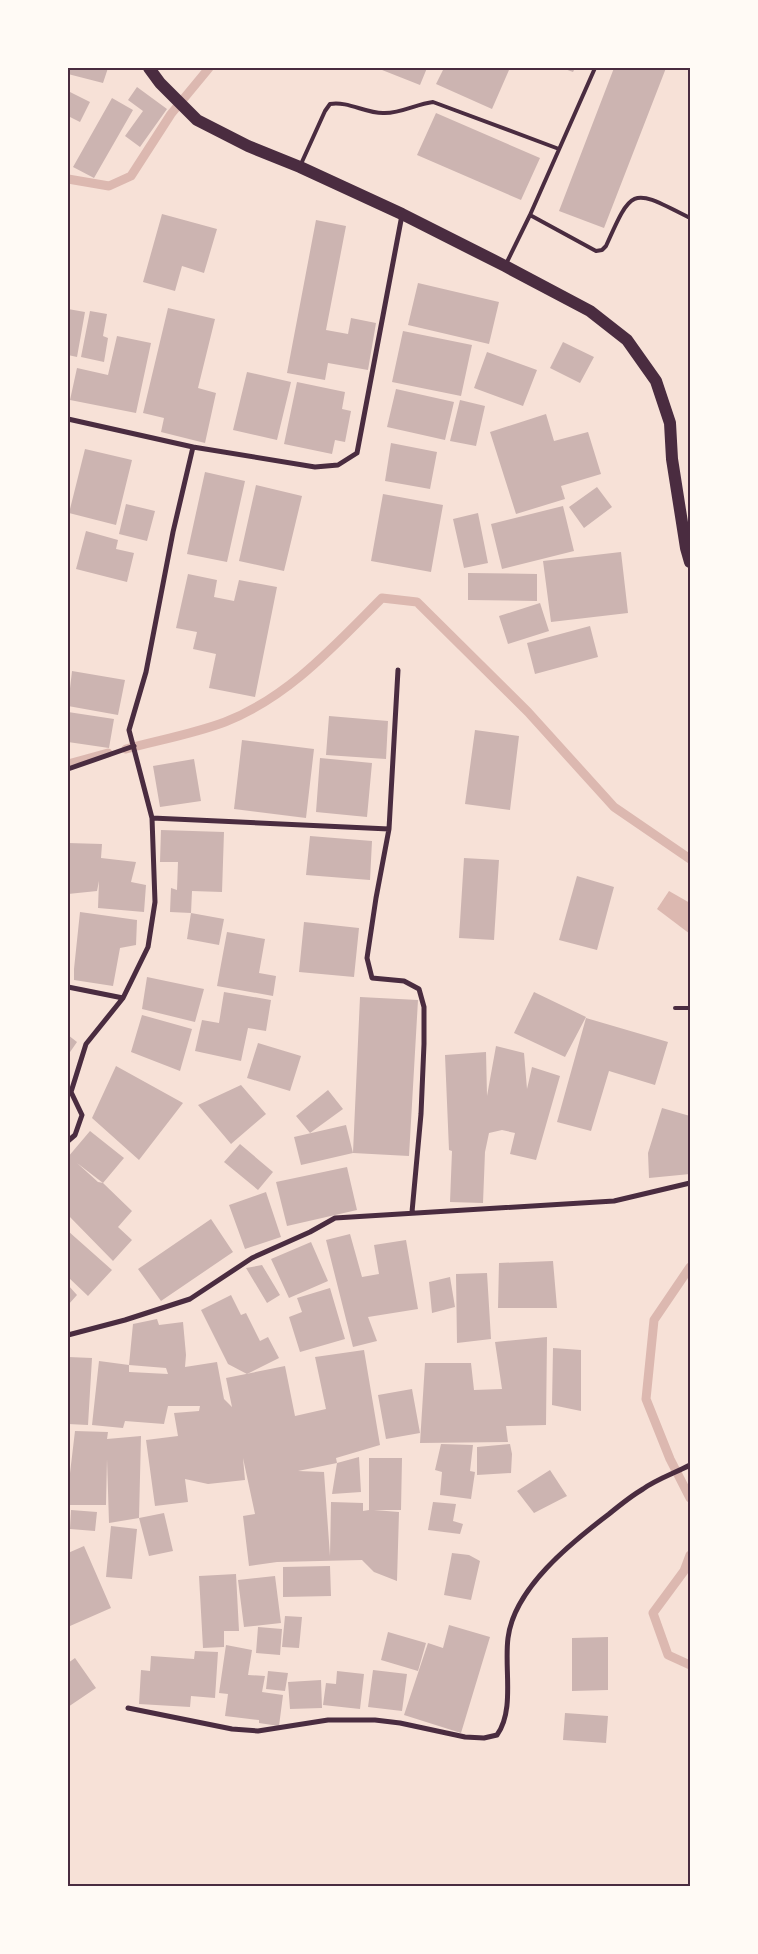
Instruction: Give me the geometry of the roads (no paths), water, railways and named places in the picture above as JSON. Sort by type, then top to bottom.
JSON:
[{"type":"main road","points":[[149,68],[160,83],[197,120],[248,146],[300,167],[402,214],[506,266],[590,311],[627,340],[656,381],[670,423],[672,458],[686,548],[690,562]]},
{"type":"street","points":[[68,419],[193,447],[315,467],[338,465],[357,453],[402,214]]},
{"type":"street","points":[[68,1141],[75,1135],[82,1115],[70,1092],[86,1044],[123,998],[148,947],[155,902],[152,818],[129,730],[136,700],[146,672],[173,532],[193,447]]},
{"type":"street","points":[[398,670],[389,829],[367,958],[372,978],[404,981],[419,989],[424,1007],[421,1114],[412,1212]]},
{"type":"street","points":[[68,769],[134,746]]},
{"type":"street","points":[[152,818],[389,829]]},
{"type":"street","points":[[68,987],[123,998]]},
{"type":"street","points":[[68,1335],[125,1320],[190,1299],[219,1278],[252,1258],[310,1232],[335,1218],[614,1201],[690,1183]]},
{"type":"street","points":[[128,1708],[232,1728],[258,1731],[328,1720],[375,1720],[400,1723],[465,1737],[484,1738],[497,1735],[503,1726],[507,1711],[508,1636],[514,1615],[534,1581],[578,1537],[643,1488],[690,1465]]},
{"type":"lane","points":[[506,266],[595,68]]},
{"type":"lane","points":[[300,167],[325,111],[330,104],[339,102],[369,112],[386,114],[433,102],[559,149]]},
{"type":"lane","points":[[530,215],[596,251],[602,250],[606,246],[622,209],[631,200],[641,196],[690,218]]},
{"type":"lane","points":[[675,1008],[690,1008]]},
{"type":"waterway","points":[[68,179],[109,186],[131,176],[171,114],[209,68]]},
{"type":"waterway","points":[[126,749],[201,730],[225,722],[248,711],[270,699],[310,668],[382,598],[417,602],[528,712],[614,807],[690,859]]},
{"type":"waterway","points":[[68,764],[108,753]]},
{"type":"waterway","points":[[690,1267],[654,1320],[646,1399],[670,1459],[690,1498]]},
{"type":"waterway","points":[[690,1555],[684,1571],[653,1613],[668,1655],[690,1665]]}]
